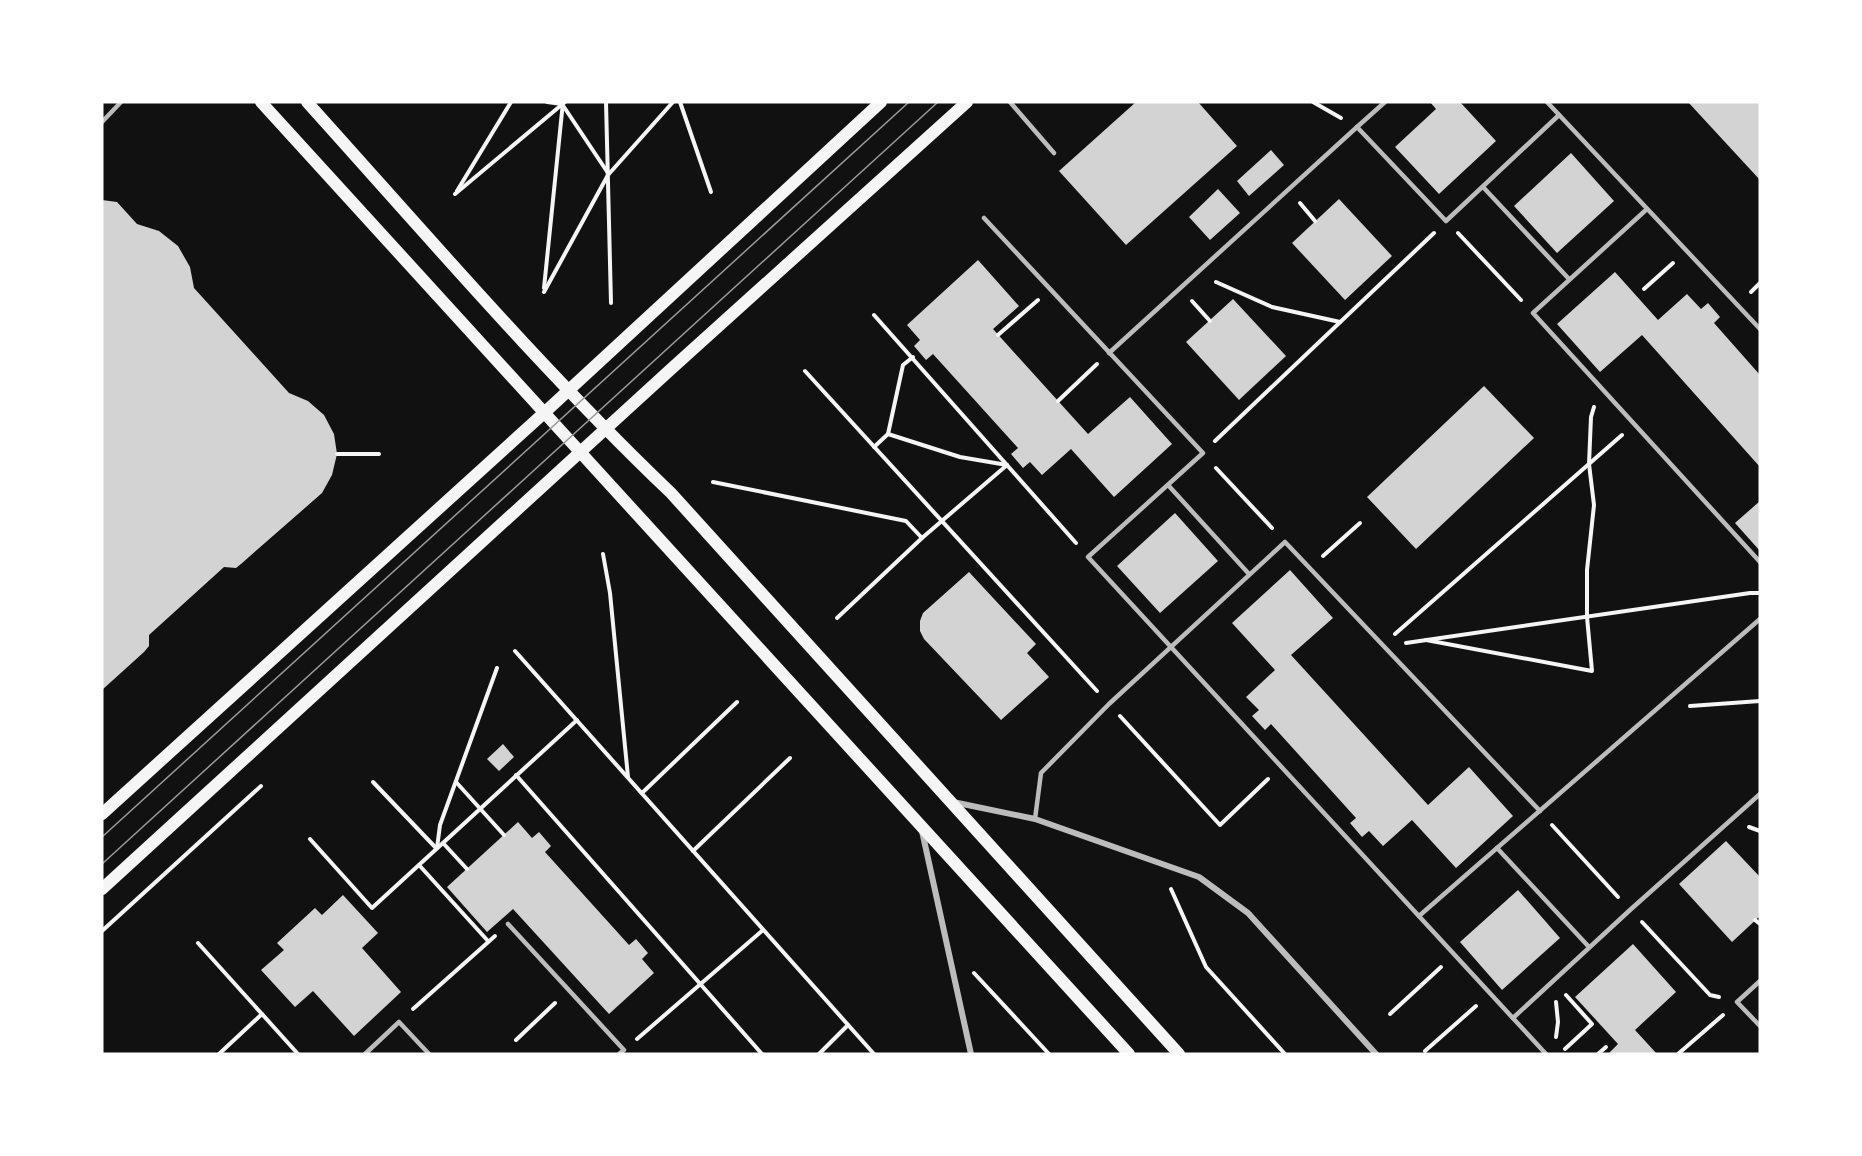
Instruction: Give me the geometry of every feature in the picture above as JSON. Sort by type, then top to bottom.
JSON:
[{"type":"main road","points":[[261,102],[1129,1054]]},
{"type":"main road","points":[[307,102],[604,430],[671,493],[1179,1054]]},
{"type":"main road","points":[[102,814],[544,413],[881,102]]},
{"type":"main road","points":[[102,889],[967,102]]},
{"type":"street","points":[[950,802],[1035,819],[1199,877],[1248,913],[1376,1054]]},
{"type":"street","points":[[921,825],[971,1054]]},
{"type":"lane","points":[[102,122],[120,102]]},
{"type":"lane","points":[[1010,102],[1054,153]]},
{"type":"lane","points":[[1109,353],[1384,102]]},
{"type":"lane","points":[[1547,102],[1760,329]]},
{"type":"lane","points":[[1357,127],[1446,221],[1559,115]]},
{"type":"lane","points":[[1483,187],[1569,279]]},
{"type":"lane","points":[[1647,209],[1533,313],[1760,562]]},
{"type":"lane","points":[[984,218],[1203,453],[1088,557],[1546,1054]]},
{"type":"lane","points":[[1168,485],[1250,574]]},
{"type":"lane","points":[[1035,819],[1041,773],[1109,704],[1285,542],[1540,811]]},
{"type":"lane","points":[[1419,916],[1760,619]]},
{"type":"lane","points":[[1513,1018],[1760,794]]},
{"type":"lane","points":[[1497,848],[1589,947]]},
{"type":"lane","points":[[508,924],[624,1050],[619,1054]]},
{"type":"lane","points":[[1760,981],[1737,1002],[1760,1026]]},
{"type":"lane","points":[[365,1054],[399,1022],[429,1054]]},
{"type":"path","points":[[511,102],[455,194],[563,103]]},
{"type":"path","points":[[547,102],[563,103]]},
{"type":"path","points":[[606,102],[611,303]]},
{"type":"path","points":[[563,103],[544,291],[608,174],[673,102]]},
{"type":"path","points":[[680,102],[711,192]]},
{"type":"path","points":[[1313,102],[1357,127]]},
{"type":"path","points":[[563,103],[608,174]]},
{"type":"path","points":[[1285,542],[1203,453],[1446,221],[1533,313]]},
{"type":"path","points":[[1644,288],[1687,251]]},
{"type":"path","points":[[1197,272],[1272,308],[1340,322]]},
{"type":"path","points":[[1180,288],[1210,321]]},
{"type":"path","points":[[998,335],[1050,290]]},
{"type":"path","points":[[874,315],[1088,557]]},
{"type":"path","points":[[1058,401],[1109,353]]},
{"type":"path","points":[[874,447],[888,434],[903,365],[913,357]]},
{"type":"path","points":[[805,371],[1220,825],[1282,766]]},
{"type":"path","points":[[1426,640],[1592,671],[1587,617],[1587,570],[1594,505],[1589,464],[1591,417],[1599,387]]},
{"type":"path","points":[[1382,646],[1634,425]]},
{"type":"path","points":[[888,434],[960,457],[1007,465]]},
{"type":"path","points":[[337,454],[379,454]]},
{"type":"path","points":[[837,618],[941,520],[1007,465]]},
{"type":"path","points":[[713,482],[906,522],[921,538]]},
{"type":"path","points":[[1310,568],[1360,523]]},
{"type":"path","points":[[603,554],[610,593],[628,778]]},
{"type":"path","points":[[1382,646],[1760,593]]},
{"type":"path","points":[[515,651],[874,1054]]},
{"type":"path","points":[[437,848],[440,825],[497,668]]},
{"type":"path","points":[[1656,709],[1760,701]]},
{"type":"path","points":[[642,793],[737,702]]},
{"type":"path","points":[[310,839],[372,908],[577,720]]},
{"type":"path","points":[[693,851],[790,758]]},
{"type":"path","points":[[516,775],[762,1054]]},
{"type":"path","points":[[373,782],[437,848]]},
{"type":"path","points":[[456,782],[504,835]]},
{"type":"path","points":[[102,931],[261,786]]},
{"type":"path","points":[[443,843],[467,869]]},
{"type":"path","points":[[1161,864],[1183,919],[1206,967],[1285,1054]]},
{"type":"path","points":[[419,865],[488,941]]},
{"type":"path","points":[[1755,920],[1760,924]]},
{"type":"path","points":[[399,1022],[508,924]]},
{"type":"path","points":[[624,1050],[763,930]]},
{"type":"path","points":[[198,943],[298,1054]]},
{"type":"path","points":[[947,944],[1049,1054]]},
{"type":"path","points":[[1390,1014],[1455,954]]},
{"type":"path","points":[[1553,981],[1558,1022],[1555,1043]]},
{"type":"path","points":[[1553,981],[1592,1024],[1559,1054]]},
{"type":"path","points":[[516,1040],[569,990]]},
{"type":"path","points":[[1425,1051],[1490,993]]},
{"type":"path","points":[[1678,1054],[1737,1002]]},
{"type":"path","points":[[219,1054],[262,1014]]},
{"type":"path","points":[[819,1054],[849,1025]]},
{"type":"path","points":[[1598,1054],[1606,1047]]},
{"type":"building","points":[[1136,102],[1198,102],[1237,146],[1126,245],[1059,171]]},
{"type":"building","points":[[1430,102],[1460,102],[1496,141],[1439,194],[1395,147],[1436,109]]},
{"type":"building","points":[[1688,102],[1760,102],[1760,180]]},
{"type":"building","points":[[1271,150],[1284,165],[1249,196],[1237,181]]},
{"type":"building","points":[[1571,153],[1614,201],[1557,253],[1514,206]]},
{"type":"building","points":[[1218,189],[1240,213],[1210,240],[1189,217]]},
{"type":"building","points":[[1339,199],[1392,256],[1345,300],[1292,243]]},
{"type":"building","points":[[102,200],[117,202],[137,224],[159,231],[178,246],[190,267],[194,288],[289,393],[308,401],[324,415],[334,434],[337,454],[332,475],[322,493],[236,568],[224,567],[149,635],[149,646],[144,652],[102,690]]},
{"type":"building","points":[[978,260],[1019,306],[993,329],[1088,434],[1130,397],[1172,444],[1114,497],[1071,449],[1042,475],[1030,462],[1023,468],[1011,454],[1018,448],[933,354],[926,360],[914,346],[920,340],[907,325]]},
{"type":"building","points":[[1615,272],[1658,320],[1687,294],[1701,309],[1708,303],[1720,317],[1714,323],[1760,375],[1760,467],[1642,335],[1600,372],[1557,324]]},
{"type":"building","points":[[1233,299],[1286,356],[1239,400],[1186,342]]},
{"type":"building","points":[[1484,386],[1534,438],[1416,549],[1367,497]]},
{"type":"building","points":[[1760,501],[1760,551],[1735,523]]},
{"type":"building","points":[[1175,513],[1218,561],[1160,613],[1117,566]]},
{"type":"building","points":[[1290,570],[1333,618],[1291,655],[1428,805],[1469,767],[1513,816],[1456,868],[1412,820],[1383,846],[1369,831],[1362,837],[1350,823],[1356,818],[1271,724],[1265,730],[1252,716],[1259,710],[1246,697],[1275,670],[1232,623]]},
{"type":"building","points":[[969,572],[1036,644],[1027,653],[1049,677],[1001,720],[924,639],[920,631],[923,613]]},
{"type":"building","points":[[503,744],[514,757],[499,771],[487,759]]},
{"type":"building","points":[[518,822],[532,838],[539,832],[551,846],[545,852],[629,945],[636,939],[648,953],[642,959],[654,973],[609,1014],[513,909],[487,932],[447,887]]},
{"type":"building","points":[[1726,841],[1760,877],[1760,916],[1732,942],[1679,884]]},
{"type":"building","points":[[1518,890],[1560,938],[1502,990],[1460,942]]},
{"type":"building","points":[[343,895],[378,933],[362,948],[401,992],[354,1036],[313,991],[295,1007],[261,970],[284,950],[277,943],[315,908],[322,915]]},
{"type":"building","points":[[1633,944],[1676,992],[1635,1030],[1657,1054],[1608,1054],[1618,1044],[1575,997]]},
{"type":"tram line","points":[[102,837],[909,102]]},
{"type":"tram line","points":[[102,864],[938,102]]}]
